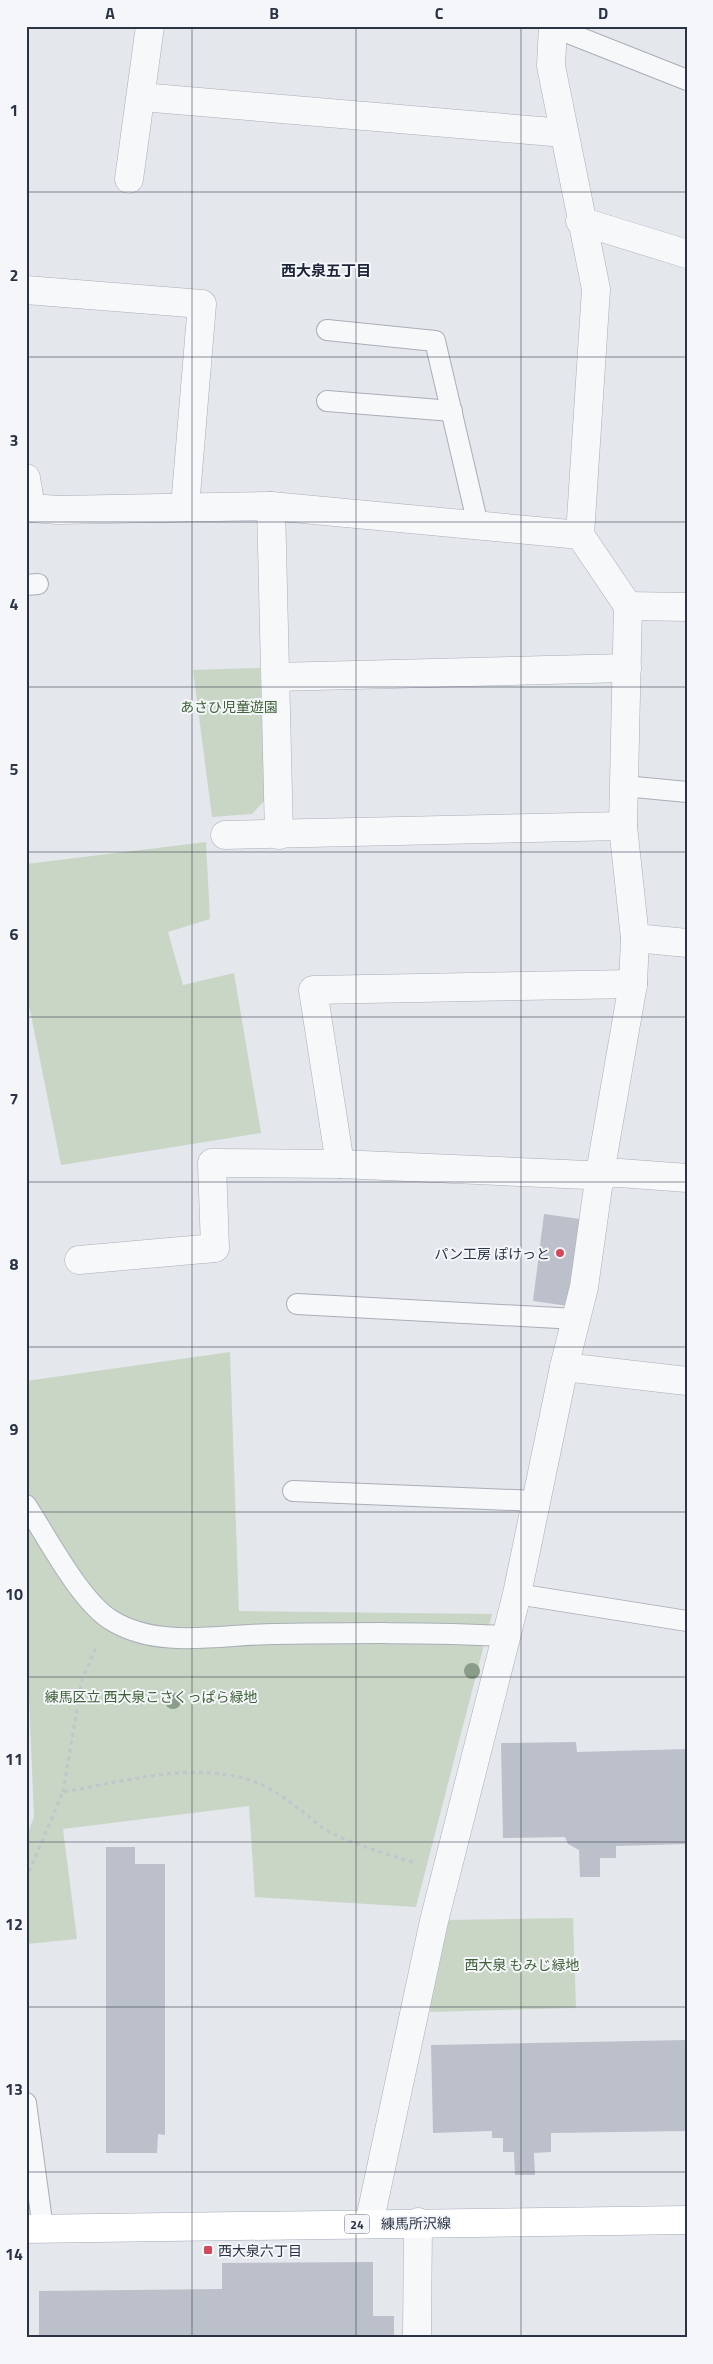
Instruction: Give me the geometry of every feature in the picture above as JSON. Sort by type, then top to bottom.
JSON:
[{"type":"main road","name":"練馬所沢線","points":[[35,2229],[418,2222],[687,2220]]},
{"type":"street","points":[[129,179],[150,26]]},
{"type":"street","points":[[369,2224],[434,1921],[517,1594],[538,1501],[564,1367],[584,1287],[600,1173],[633,984],[635,938],[624,826],[628,606],[580,535],[596,289],[580,221],[551,66],[552,26]]},
{"type":"street","points":[[141,97],[564,133]]},
{"type":"street","points":[[580,221],[687,254]]},
{"type":"street","points":[[26,290],[202,304],[185,507]]},
{"type":"street","points":[[26,478],[31,508],[58,510],[271,506],[580,535]]},
{"type":"street","points":[[271,506],[279,835]]},
{"type":"street","points":[[628,606],[687,607]]},
{"type":"street","points":[[276,677],[627,668]]},
{"type":"street","points":[[225,835],[624,826]]},
{"type":"street","points":[[635,938],[687,942]]},
{"type":"street","points":[[340,1164],[313,990],[633,984]]},
{"type":"street","points":[[79,1260],[216,1248],[212,1163],[340,1164],[687,1178]]},
{"type":"street","points":[[564,1367],[687,1381]]},
{"type":"street","points":[[416,2338],[418,2222]]},
{"type":"lane","points":[[552,26],[687,80]]},
{"type":"lane","points":[[328,330],[435,341],[478,525]]},
{"type":"lane","points":[[327,401],[452,411]]},
{"type":"lane","points":[[624,786],[687,792]]},
{"type":"lane","points":[[297,1304],[576,1319]]},
{"type":"lane","points":[[293,1491],[538,1501]]},
{"type":"lane","points":[[26,1505],[94,1607],[110,1620],[144,1634],[169,1638],[273,1634],[506,1636]]},
{"type":"lane","points":[[517,1594],[687,1620]]},
{"type":"lane","points":[[26,2103],[35,2229]]},
{"type":"path","points":[[26,1879],[64,1792],[82,1680],[110,1620]]},
{"type":"path","points":[[64,1792],[189,1771],[218,1773],[244,1778],[266,1787],[325,1829],[348,1840],[417,1863]]},
{"type":"green space","name":"あさひ児童遊園","points":[[260,668],[265,800],[252,814],[212,817],[193,670]]},
{"type":"green space","points":[[206,842],[210,919],[168,932],[183,985],[234,973],[261,1133],[61,1165],[26,990],[26,864]]},
{"type":"green space","name":"練馬区立 西大泉こさくっぱら緑地","points":[[230,1352],[239,1611],[492,1614],[416,1907],[255,1897],[249,1806],[63,1829],[77,1939],[26,1944],[26,1838],[34,1817],[26,1623],[26,1381]]},
{"type":"green space","name":"西大泉 もみじ緑地","points":[[573,1918],[576,2008],[430,2012],[435,1968],[446,1920]]},
{"type":"building","points":[[544,1214],[580,1219],[569,1306],[533,1301]]},
{"type":"building","points":[[576,1742],[577,1752],[687,1749],[687,1844],[616,1846],[616,1858],[600,1858],[600,1877],[580,1877],[579,1850],[568,1844],[565,1837],[503,1838],[501,1743]]},
{"type":"building","points":[[106,1847],[135,1847],[135,1864],[165,1864],[165,2135],[158,2134],[157,2153],[106,2153]]},
{"type":"building","points":[[687,2040],[687,2131],[551,2133],[551,2152],[534,2153],[535,2175],[515,2175],[514,2152],[503,2152],[503,2138],[492,2138],[492,2131],[433,2133],[431,2045]]},
{"type":"building","points":[[373,2262],[373,2316],[394,2316],[394,2338],[39,2338],[39,2291],[222,2289],[222,2263]]},
{"type":"place","name":"パン工房 ぽけっと","points":[[560,1253]]},
{"type":"place","name":"西大泉六丁目","points":[[208,2250]]},
{"type":"district","name":"西大泉五丁目","points":[[326,270]]}]
